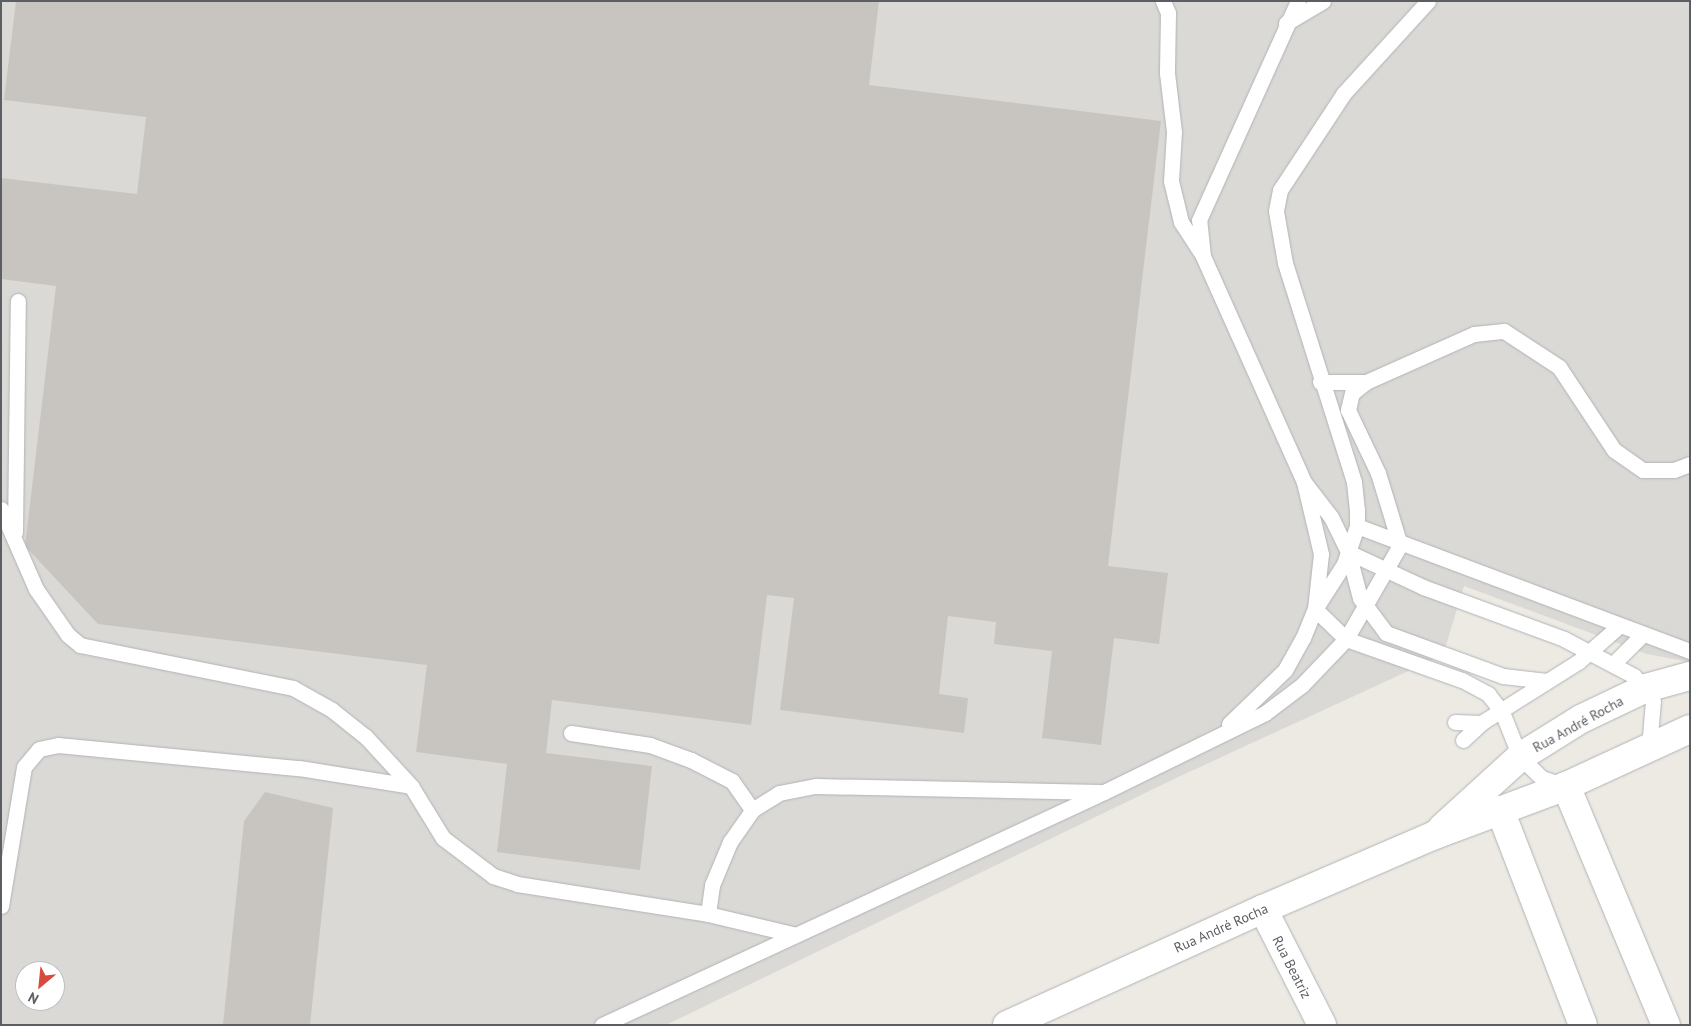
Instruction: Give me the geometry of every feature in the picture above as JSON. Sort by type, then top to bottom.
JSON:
[{"type":"main road","name":"Rua André Rocha","points":[[1435,835],[1520,757],[1581,719],[1646,688],[1690,676]]},
{"type":"main road","name":"Rua André Rocha","points":[[1007,1025],[1263,909],[1435,835],[1566,786],[1690,728]]},
{"type":"main road","points":[[1566,786],[1666,1025]]},
{"type":"main road","points":[[1500,810],[1583,1025]]},
{"type":"main road","name":"Rua Beatriz","points":[[1263,909],[1322,1025]]},
{"type":"lane","points":[[1163,1],[1168,13],[1166,73],[1174,132],[1171,181],[1181,222],[1203,256],[1304,482],[1319,534],[1315,609],[1324,622],[1346,639],[1462,680],[1488,694],[1502,712],[1520,757],[1542,778],[1566,786]]},
{"type":"lane","points":[[1203,256],[1199,220],[1205,202],[1285,23],[1298,1]]},
{"type":"lane","points":[[1285,23],[1323,1]]},
{"type":"lane","points":[[1213,738],[1284,670],[1315,609],[1348,552],[1357,526],[1354,482],[1320,382],[1285,263],[1276,210],[1280,190],[1344,93],[1428,1]]},
{"type":"lane","points":[[15,538],[18,301]]},
{"type":"lane","points":[[602,1025],[1104,792],[1265,713],[1312,676],[1346,639],[1367,609],[1400,545],[1378,473],[1348,410],[1355,390],[1366,382],[1474,334],[1504,331],[1559,367],[1621,455],[1643,470],[1674,470],[1690,464]]},
{"type":"lane","points":[[1320,382],[1366,382]]},
{"type":"lane","points":[[1304,482],[1318,496],[1348,552],[1367,609],[1391,636],[1503,676],[1547,681]]},
{"type":"lane","points":[[1,509],[36,589],[68,635],[80,645],[292,688],[332,710],[366,738],[411,786],[442,838],[493,876],[517,884],[708,914],[796,935]]},
{"type":"lane","points":[[1357,526],[1400,545],[1619,626],[1641,636],[1690,651]]},
{"type":"lane","points":[[1348,552],[1387,572],[1589,651],[1614,663],[1646,688],[1654,713],[1649,748]]},
{"type":"lane","points":[[1463,740],[1481,723],[1502,712],[1547,681],[1589,651],[1619,626]]},
{"type":"lane","points":[[1614,663],[1641,636]]},
{"type":"lane","points":[[1455,722],[1481,723]]},
{"type":"lane","points":[[571,733],[650,746],[691,760],[732,780],[752,810]]},
{"type":"lane","points":[[1,906],[21,777],[28,756],[39,749],[58,745],[141,750],[411,786]]},
{"type":"lane","points":[[708,914],[712,885],[730,842],[752,810],[779,794],[816,786],[1104,792]]},
{"type":"shaded area","points":[[1,1],[1690,1],[1690,662],[1647,654],[1464,586],[1443,655],[1174,779],[666,1025],[1,1025]]},
{"type":"building","points":[[16,1],[879,1],[869,85],[1161,121],[1108,566],[1168,573],[1159,644],[1114,638],[1101,745],[1042,738],[1052,651],[994,644],[996,622],[948,616],[939,694],[968,698],[964,733],[780,710],[794,598],[767,595],[751,725],[552,700],[546,753],[652,766],[640,870],[497,852],[507,764],[416,752],[427,665],[98,624],[25,546],[56,286],[1,279],[1,178],[137,194],[146,117],[4,100]]},
{"type":"building","points":[[265,792],[333,808],[310,1025],[223,1025],[244,821]]}]
